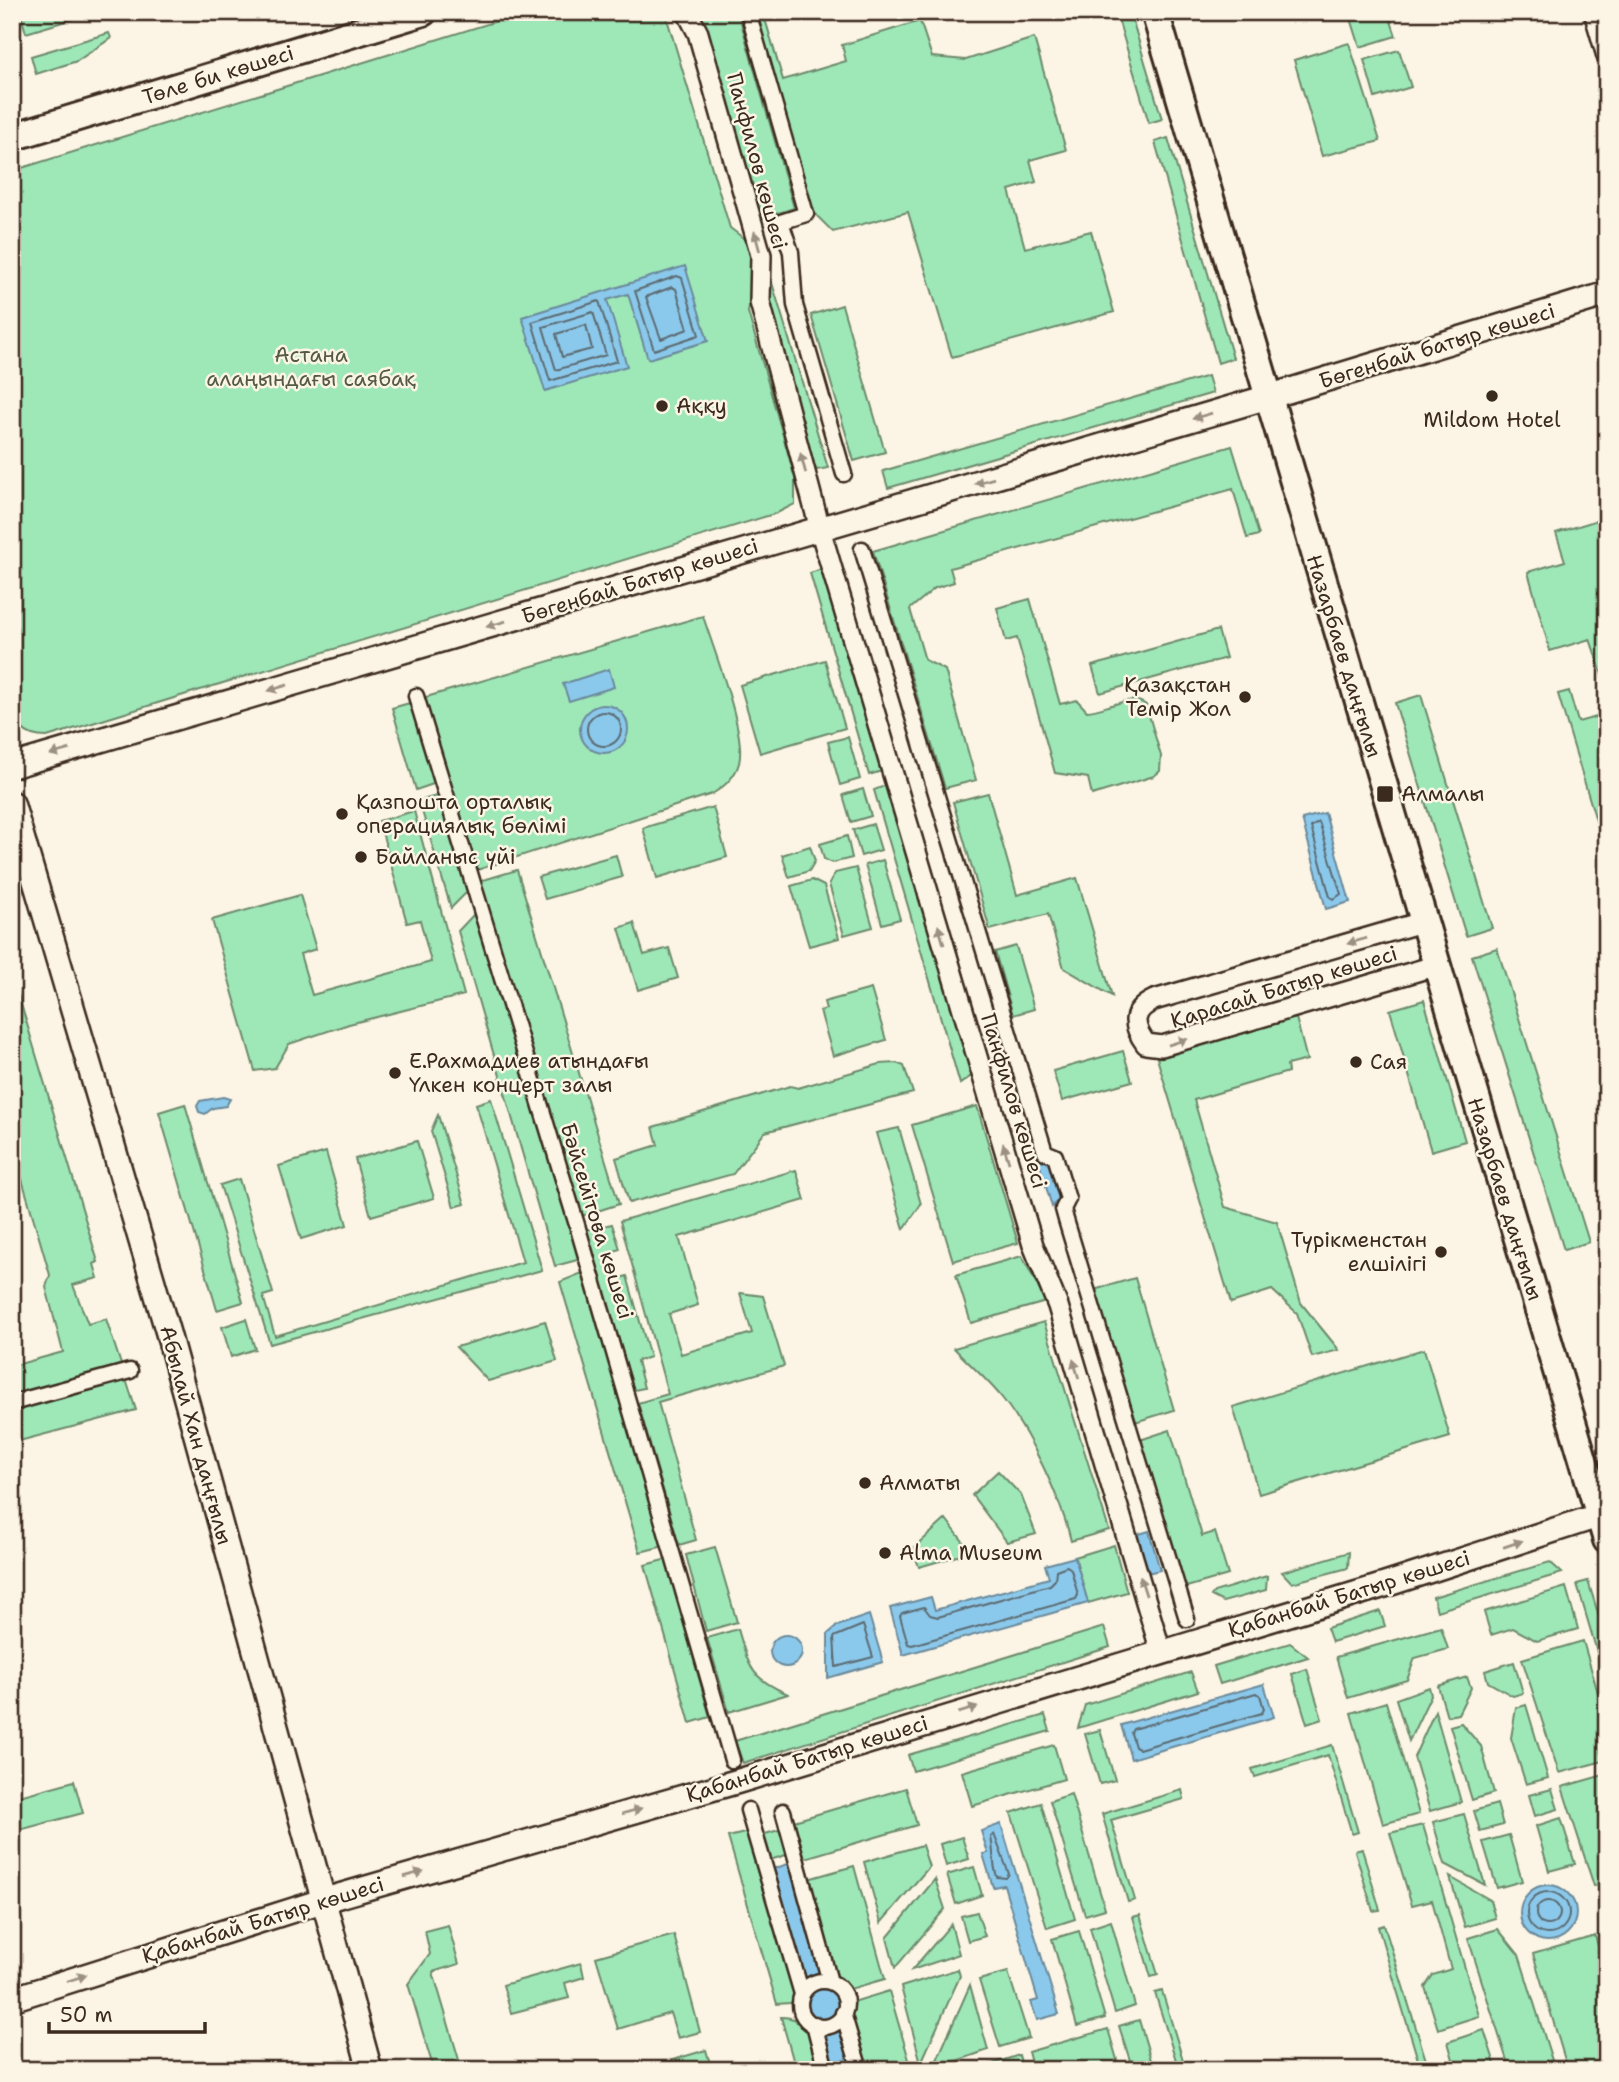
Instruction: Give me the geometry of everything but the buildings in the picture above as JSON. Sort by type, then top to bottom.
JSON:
[{"type":"main road","name":"Төле би көшесі","points":[[12,137],[423,12]]},
{"type":"main road","name":"Назарбаев даңғылы","points":[[1155,12],[1434,966],[1604,1522]]},
{"type":"street","name":"Панфилов көшесі","points":[[687,12],[698,33],[761,254],[760,302],[820,529],[1033,1245],[1058,1306],[1161,1652]]},
{"type":"street","name":"Панфилов көшесі","points":[[748,12],[806,214],[781,222],[791,252],[795,305],[844,474]]},
{"type":"street","points":[[1594,12],[1607,56]]},
{"type":"street","name":"Бөгенбай батыр көшесі","points":[[1268,397],[1607,294]]},
{"type":"street","name":"Бөгенбай Батыр көшесі","points":[[12,766],[1268,397]]},
{"type":"street","name":"Панфилов көшесі","points":[[862,549],[1045,1152],[1055,1156],[1068,1199],[1063,1209],[1066,1220],[1187,1619]]},
{"type":"street","name":"Бәйсейітова көшесі","points":[[416,696],[581,1238],[732,1760]]},
{"type":"street","name":"Абылай Хан даңғылы","points":[[12,803],[168,1332],[370,2070]]},
{"type":"street","name":"Қарасай Батыр көшесі","points":[[1422,922],[1154,1000],[1140,1007],[1135,1017],[1135,1029],[1146,1044],[1162,1046],[1434,966]]},
{"type":"street","points":[[12,1403],[130,1371]]},
{"type":"street","name":"Қабанбай Батыр көшесі","points":[[12,1998],[325,1900],[739,1781],[1161,1652],[1604,1522]]},
{"type":"street","points":[[748,1810],[802,1994],[801,2010],[814,2024],[826,2070]]},
{"type":"street","points":[[783,1811],[830,1982],[845,1997],[844,2013],[860,2070]]},
{"type":"street","points":[[802,1994],[811,1984],[830,1982]]},
{"type":"street","points":[[814,2024],[830,2025],[844,2013]]},
{"type":"green space","points":[[20,12],[85,12],[86,15],[26,33]]},
{"type":"green space","name":"Астана алаңындағы саябақ","points":[[526,12],[665,12],[730,228],[750,243],[757,263],[748,312],[795,478],[795,504],[777,513],[47,737],[32,735],[22,729],[12,704],[12,171]]},
{"type":"green space","points":[[699,12],[738,12],[794,208],[757,220]]},
{"type":"green space","points":[[754,12],[763,12],[783,80],[846,61],[842,45],[920,21],[932,57],[966,60],[1034,38],[1066,150],[1030,160],[1036,182],[1009,190],[1025,248],[1091,231],[1114,312],[952,357],[908,212],[833,232],[813,212]]},
{"type":"green space","points":[[1116,12],[1130,12],[1162,119],[1149,123]]},
{"type":"green space","points":[[1349,12],[1388,12],[1396,36],[1360,47]]},
{"type":"green space","points":[[109,33],[111,38],[77,61],[36,74],[31,56]]},
{"type":"green space","points":[[1349,43],[1380,141],[1322,156],[1294,60]]},
{"type":"green space","points":[[1399,50],[1411,87],[1375,98],[1364,60]]},
{"type":"green space","points":[[1168,138],[1233,358],[1218,363],[1155,142]]},
{"type":"green space","points":[[770,276],[828,468],[816,470],[765,293]]},
{"type":"green space","points":[[842,305],[885,452],[854,461],[811,315]]},
{"type":"green space","points":[[1208,376],[1213,393],[888,488],[883,471]]},
{"type":"green space","points":[[1232,446],[1259,535],[1247,538],[1233,489],[950,568],[954,582],[935,588],[910,609],[925,660],[945,670],[976,780],[945,788],[873,551]]},
{"type":"green space","points":[[1607,517],[1607,689],[1590,639],[1550,651],[1528,572],[1565,561],[1556,533]]},
{"type":"green space","points":[[824,568],[885,770],[869,775],[810,573]]},
{"type":"green space","points":[[1030,599],[1060,704],[1077,700],[1087,711],[1133,700],[1146,705],[1161,756],[1160,771],[1154,776],[1092,795],[1088,778],[1055,773],[1017,638],[1006,641],[997,608]]},
{"type":"green space","points":[[703,616],[728,690],[738,732],[739,763],[728,782],[712,794],[477,870],[423,698]]},
{"type":"green space","points":[[1218,630],[1226,658],[1100,693],[1092,666]]},
{"type":"green space","points":[[825,660],[845,728],[760,753],[740,685]]},
{"type":"green space","points":[[1569,691],[1578,722],[1607,714],[1607,857],[1558,694]]},
{"type":"green space","points":[[1421,695],[1492,928],[1466,936],[1395,703]]},
{"type":"green space","points":[[413,702],[436,783],[416,790],[392,708]]},
{"type":"green space","points":[[848,737],[860,779],[840,785],[828,742]]},
{"type":"green space","points":[[887,785],[974,1074],[960,1084],[874,790]]},
{"type":"green space","points":[[863,789],[871,816],[851,822],[843,795]]},
{"type":"green space","points":[[988,793],[1017,895],[1077,878],[1112,996],[1064,968],[1048,914],[990,930],[953,802]]},
{"type":"green space","points":[[440,795],[469,890],[451,908],[419,801]]},
{"type":"green space","points":[[713,807],[727,857],[657,878],[643,828]]},
{"type":"green space","points":[[414,811],[464,995],[349,1024],[289,1044],[275,1068],[255,1071],[212,920],[300,895],[316,949],[300,954],[312,995],[431,962],[420,920],[407,923],[379,821]]},
{"type":"green space","points":[[873,824],[881,850],[861,856],[853,830]]},
{"type":"green space","points":[[847,836],[852,858],[832,863],[824,859],[820,844]]},
{"type":"green space","points":[[810,846],[815,861],[809,871],[789,877],[782,855]]},
{"type":"green space","points":[[616,855],[622,877],[545,899],[538,877]]},
{"type":"green space","points":[[883,860],[900,919],[882,924],[865,865]]},
{"type":"green space","points":[[856,868],[873,927],[844,935],[829,884],[835,873]]},
{"type":"green space","points":[[517,870],[619,1204],[582,1216],[480,881]]},
{"type":"green space","points":[[812,880],[824,886],[839,938],[809,946],[791,886]]},
{"type":"green space","points":[[475,913],[581,1259],[555,1266],[458,931]]},
{"type":"green space","points":[[634,923],[644,955],[669,948],[678,978],[638,990],[619,928]]},
{"type":"green space","points":[[1016,946],[1034,1009],[1013,1015],[995,952]]},
{"type":"green space","points":[[1497,948],[1589,1242],[1564,1250],[1472,956]]},
{"type":"green space","points":[[12,974],[98,1262],[94,1264],[98,1278],[73,1285],[88,1324],[106,1319],[136,1410],[12,1443],[12,1366],[63,1352],[46,1287],[50,1275],[12,1145]]},
{"type":"green space","points":[[871,989],[886,1040],[833,1056],[820,1011],[826,1009],[824,1002]]},
{"type":"green space","points":[[1424,1000],[1465,1141],[1431,1151],[1390,1010]]},
{"type":"green space","points":[[1296,1018],[1307,1060],[1287,1065],[1288,1072],[1194,1100],[1225,1207],[1277,1222],[1301,1303],[1339,1350],[1312,1357],[1297,1313],[1272,1290],[1231,1303],[1157,1058]]},
{"type":"green space","points":[[1123,1051],[1132,1081],[1062,1101],[1053,1071]]},
{"type":"green space","points":[[896,1063],[904,1066],[913,1093],[765,1132],[733,1174],[629,1203],[616,1158],[658,1145],[653,1127],[790,1086],[798,1088],[880,1064]]},
{"type":"green space","points":[[491,1099],[542,1270],[270,1344],[220,1185],[239,1179],[273,1293],[263,1296],[275,1336],[523,1262],[476,1104]]},
{"type":"green space","points":[[185,1104],[243,1302],[217,1310],[159,1112]]},
{"type":"green space","points":[[977,1106],[1018,1243],[953,1261],[912,1125]]},
{"type":"green space","points":[[438,1115],[465,1204],[454,1207],[431,1131]]},
{"type":"green space","points":[[899,1128],[921,1204],[904,1229],[876,1133]]},
{"type":"green space","points":[[417,1141],[434,1198],[371,1216],[355,1159]]},
{"type":"green space","points":[[326,1152],[347,1225],[301,1239],[279,1166]]},
{"type":"green space","points":[[796,1170],[805,1200],[679,1237],[698,1305],[669,1314],[681,1354],[752,1333],[740,1293],[763,1296],[784,1366],[658,1402],[696,1540],[679,1545],[638,1403],[668,1394],[620,1221]]},
{"type":"green space","points":[[612,1224],[620,1249],[606,1254],[614,1280],[627,1276],[650,1357],[637,1361],[644,1388],[634,1390],[586,1230]]},
{"type":"green space","points":[[1022,1256],[1046,1302],[971,1323],[956,1275]]},
{"type":"green space","points":[[582,1273],[664,1546],[640,1552],[560,1282]]},
{"type":"green space","points":[[1135,1278],[1174,1410],[1135,1422],[1094,1290]]},
{"type":"green space","points":[[246,1319],[255,1349],[231,1357],[222,1327]]},
{"type":"green space","points":[[545,1321],[557,1361],[488,1381],[456,1347]]},
{"type":"green space","points":[[1044,1322],[1109,1530],[1071,1541],[1052,1486],[1024,1430],[998,1392],[954,1348]]},
{"type":"green space","points":[[1424,1349],[1450,1437],[1259,1494],[1233,1407]]},
{"type":"green space","points":[[1170,1430],[1202,1536],[1215,1532],[1228,1575],[1183,1588],[1140,1440]]},
{"type":"green space","points":[[998,1471],[1021,1495],[1036,1534],[1007,1542],[972,1495]]},
{"type":"green space","points":[[946,1519],[971,1552],[919,1567],[913,1549]]},
{"type":"green space","points":[[1114,1545],[1127,1592],[1088,1603],[1075,1557]]},
{"type":"green space","points":[[715,1547],[737,1622],[706,1631],[686,1555]]},
{"type":"green space","points":[[1349,1552],[1348,1568],[1292,1583],[1282,1572]]},
{"type":"green space","points":[[671,1558],[680,1591],[675,1593],[710,1717],[690,1723],[645,1565]]},
{"type":"green space","points":[[1550,1562],[1562,1573],[1437,1611],[1433,1597]]},
{"type":"green space","points":[[1267,1576],[1266,1590],[1223,1602],[1211,1596],[1214,1592]]},
{"type":"green space","points":[[1588,1581],[1607,1642],[1607,1686],[1577,1584]]},
{"type":"green space","points":[[1566,1587],[1578,1629],[1537,1641],[1513,1628],[1491,1635],[1484,1612]]},
{"type":"green space","points":[[1380,1611],[1385,1626],[1332,1642],[1327,1628]]},
{"type":"green space","points":[[1104,1627],[1110,1647],[743,1763],[735,1741]]},
{"type":"green space","points":[[1441,1627],[1448,1649],[1415,1658],[1407,1680],[1348,1698],[1336,1657]]},
{"type":"green space","points":[[738,1629],[753,1670],[766,1682],[788,1694],[729,1712],[707,1638]]},
{"type":"green space","points":[[1583,1641],[1607,1724],[1607,1760],[1559,1773],[1522,1659]]},
{"type":"green space","points":[[1290,1643],[1308,1657],[1220,1684],[1214,1666]]},
{"type":"green space","points":[[1514,1662],[1523,1693],[1513,1696],[1488,1682],[1485,1671]]},
{"type":"green space","points":[[1307,1669],[1322,1719],[1307,1724],[1292,1674]]},
{"type":"green space","points":[[1191,1672],[1198,1691],[1078,1728],[1085,1705]]},
{"type":"green space","points":[[1467,1677],[1471,1688],[1458,1714],[1447,1716],[1438,1686]]},
{"type":"green space","points":[[1429,1687],[1431,1695],[1409,1741],[1396,1699]]},
{"type":"green space","points":[[1386,1702],[1419,1814],[1383,1824],[1351,1713]]},
{"type":"green space","points":[[1526,1705],[1548,1778],[1526,1784],[1511,1738],[1516,1708]]},
{"type":"green space","points":[[1435,1711],[1461,1802],[1430,1811],[1414,1757]]},
{"type":"green space","points":[[1045,1715],[1050,1731],[913,1771],[908,1755]]},
{"type":"green space","points":[[1461,1723],[1481,1746],[1494,1793],[1472,1800],[1450,1726]]},
{"type":"green space","points":[[1100,1730],[1115,1780],[1100,1784],[1085,1734]]},
{"type":"green space","points":[[1054,1745],[1064,1779],[972,1806],[962,1772]]},
{"type":"green space","points":[[1332,1745],[1358,1832],[1352,1834],[1328,1755],[1255,1777],[1252,1769]]},
{"type":"green space","points":[[1607,1774],[1607,1883],[1594,1886],[1562,1787]]},
{"type":"green space","points":[[74,1781],[83,1813],[12,1832],[12,1798]]},
{"type":"green space","points":[[906,1788],[917,1825],[805,1858],[794,1821]]},
{"type":"green space","points":[[1552,1789],[1558,1809],[1535,1816],[1529,1795]]},
{"type":"green space","points":[[1182,1790],[1184,1799],[1111,1820],[1135,1900],[1128,1902],[1102,1814]]},
{"type":"green space","points":[[1071,1794],[1105,1909],[1085,1915],[1050,1801]]},
{"type":"green space","points":[[1041,1803],[1075,1919],[1047,1928],[1011,1813]]},
{"type":"green space","points":[[1497,1804],[1503,1825],[1480,1831],[1474,1811]]},
{"type":"green space","points":[[1464,1814],[1485,1885],[1445,1864],[1433,1822]]},
{"type":"green space","points":[[1561,1818],[1575,1864],[1549,1871],[1536,1826]]},
{"type":"green space","points":[[1423,1825],[1479,2016],[1438,2029],[1425,1987],[1433,1975],[1451,1969],[1432,1900],[1412,1905],[1390,1833]]},
{"type":"green space","points":[[782,1829],[789,1854],[770,1860],[762,1835]]},
{"type":"green space","points":[[749,1832],[795,1991],[795,1999],[790,2003],[777,2004],[728,1837]]},
{"type":"green space","points":[[1509,1835],[1522,1881],[1497,1888],[1483,1842]]},
{"type":"green space","points":[[962,1837],[969,1859],[946,1866],[940,1844]]},
{"type":"green space","points":[[922,1845],[929,1867],[881,1923],[864,1862]]},
{"type":"green space","points":[[1362,1849],[1380,1910],[1373,1911],[1355,1851]]},
{"type":"green space","points":[[854,1866],[885,1979],[850,1989],[836,1977],[808,1879]]},
{"type":"green space","points":[[974,1867],[982,1895],[956,1904],[947,1875]]},
{"type":"green space","points":[[1450,1877],[1490,1900],[1495,1918],[1465,1927]]},
{"type":"green space","points":[[935,1879],[945,1909],[895,1968],[887,1938]]},
{"type":"green space","points":[[977,1912],[985,1936],[968,1941],[961,1916]]},
{"type":"green space","points":[[1140,1915],[1158,1975],[1151,1977],[1133,1917]]},
{"type":"green space","points":[[1111,1921],[1135,2006],[1115,2013],[1090,1928]]},
{"type":"green space","points":[[951,1924],[959,1954],[912,1970]]},
{"type":"green space","points":[[448,1925],[459,1964],[433,1972],[462,2070],[434,2070],[408,1984],[430,1954],[425,1931]]},
{"type":"green space","points":[[1384,1925],[1429,2070],[1421,2070],[1378,1927]]},
{"type":"green space","points":[[1498,1929],[1519,1955],[1555,2070],[1510,2070],[1468,1938]]},
{"type":"green space","points":[[1079,1931],[1105,2018],[1077,2026],[1052,1939]]},
{"type":"green space","points":[[674,1935],[700,2032],[678,2038],[670,2013],[618,2029],[596,1957]]},
{"type":"green space","points":[[1595,1936],[1607,1974],[1607,2070],[1568,2070],[1533,1954]]},
{"type":"green space","points":[[581,1963],[584,1977],[565,1983],[569,1998],[511,2013],[503,1985]]},
{"type":"green space","points":[[958,1969],[960,1976],[921,2063],[901,1987]]},
{"type":"green space","points":[[1008,1972],[1029,2038],[1000,2047],[979,1980]]},
{"type":"green space","points":[[970,1985],[988,2050],[933,2069]]},
{"type":"green space","points":[[889,1991],[912,2070],[866,2070],[850,2016],[853,2002]]},
{"type":"green space","points":[[1162,1991],[1186,2070],[1179,2070],[1155,1993]]},
{"type":"green space","points":[[781,2017],[791,2018],[805,2027],[813,2043],[820,2070],[796,2070]]},
{"type":"green space","points":[[1139,2020],[1154,2070],[1133,2070],[1119,2026]]},
{"type":"green space","points":[[1108,2029],[1120,2070],[1033,2070],[1028,2052]]},
{"type":"green space","points":[[1484,2030],[1497,2070],[1456,2070],[1448,2042]]},
{"type":"green space","points":[[706,2050],[712,2070],[639,2070]]},
{"type":"green space","points":[[1019,2055],[1023,2070],[974,2070]]},
{"type":"water","points":[[685,266],[708,341],[648,359],[628,294],[607,300],[627,366],[545,391],[522,317]]},
{"type":"water","points":[[609,669],[614,687],[569,701],[563,684]]},
{"type":"water","points":[[604,705],[613,706],[621,712],[627,720],[627,738],[621,746],[613,752],[604,753],[595,752],[587,746],[581,738],[580,729],[581,720],[587,712],[595,706]]},
{"type":"water","points":[[1325,813],[1350,902],[1326,909],[1302,819]]},
{"type":"water","points":[[223,1097],[230,1099],[226,1106],[213,1108],[205,1114],[199,1112],[197,1106],[200,1101]]},
{"type":"water","points":[[1037,1156],[1051,1160],[1061,1196],[1052,1207]]},
{"type":"water","points":[[1149,1531],[1160,1570],[1147,1573],[1136,1535]]},
{"type":"water","points":[[1075,1557],[1088,1603],[903,1655],[890,1608],[931,1597],[935,1610],[1049,1578],[1045,1565]]},
{"type":"water","points":[[869,1615],[883,1662],[828,1678],[828,1634],[837,1626]]},
{"type":"water","points":[[786,1635],[797,1640],[802,1651],[797,1662],[786,1667],[775,1662],[770,1651],[775,1640]]},
{"type":"water","points":[[1264,1684],[1274,1717],[1131,1759],[1121,1725]]},
{"type":"water","points":[[1001,1824],[1059,2014],[1037,2020],[1031,2002],[1038,2000],[1004,1885],[993,1887],[983,1854],[988,1853],[981,1831]]},
{"type":"water","points":[[791,1863],[824,1974],[805,1980],[773,1869]]},
{"type":"water","points":[[1548,1885],[1559,1887],[1568,1893],[1574,1902],[1574,1924],[1568,1933],[1559,1939],[1548,1941],[1537,1939],[1528,1933],[1522,1924],[1520,1913],[1522,1902],[1528,1893],[1537,1887]]},
{"type":"water","points":[[824,1988],[836,1992],[840,2004],[836,2016],[824,2020],[812,2016],[808,2004],[812,1992]]},
{"type":"water","points":[[842,2031],[853,2070],[832,2070],[823,2036]]},
{"type":"place","name":"Mildom Hotel","points":[[1492,396]]},
{"type":"place","name":"Аққу","points":[[662,406]]},
{"type":"place","name":"Қазақстан Темір Жол","points":[[1245,697]]},
{"type":"place","name":"Алмалы","points":[[1385,794]]},
{"type":"place","name":"Қазпошта орталық операциялық бөлімі","points":[[342,814]]},
{"type":"place","name":"Байланыс үйі","points":[[361,857]]},
{"type":"place","name":"Сая","points":[[1356,1062]]},
{"type":"place","name":"Е.Рахмадиев атындағы Үлкен концерт залы","points":[[395,1073]]},
{"type":"place","name":"Түрікменстан елшілігі","points":[[1441,1252]]},
{"type":"place","name":"Алматы","points":[[865,1483]]},
{"type":"place","name":"Alma Museum","points":[[885,1553]]}]
